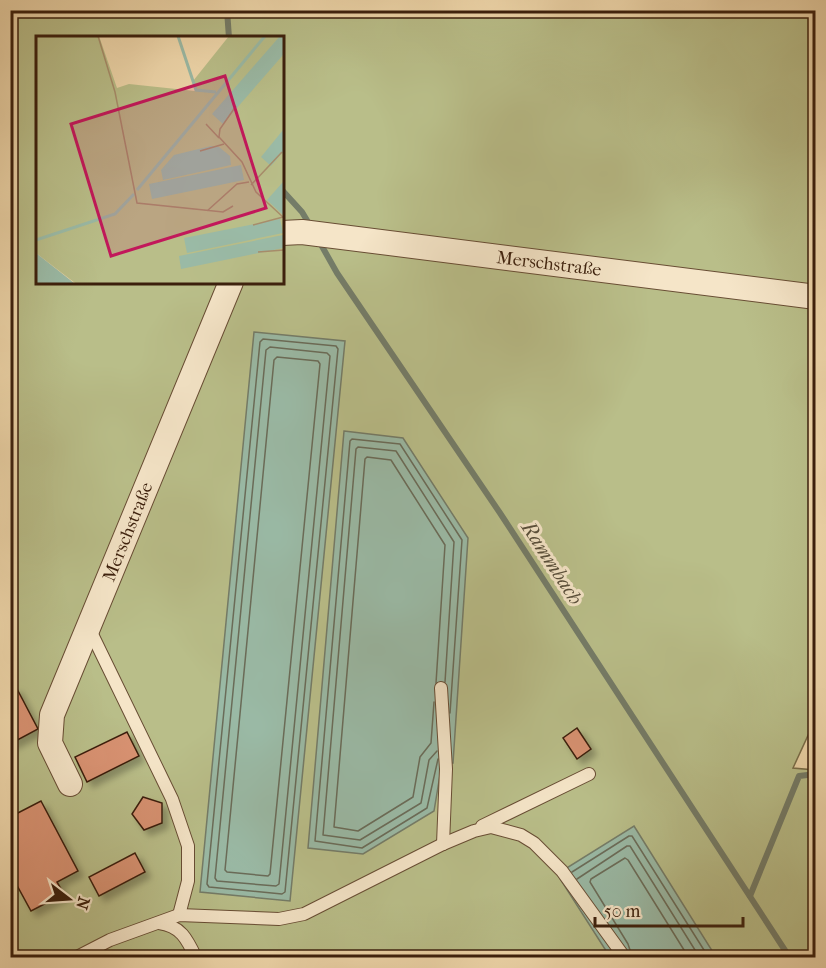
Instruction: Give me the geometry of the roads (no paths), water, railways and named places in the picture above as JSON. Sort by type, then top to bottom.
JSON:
[{"type":"street","name":"Merschstraße","points":[[292,233],[341,237],[816,297]]},
{"type":"street","name":"Merschstraße","points":[[70,784],[50,743],[52,716],[230,284]]},
{"type":"lane","points":[[89,627],[172,799],[189,846],[188,881],[179,915]]},
{"type":"lane","points":[[441,688],[446,769],[442,844]]},
{"type":"lane","points":[[75,957],[110,940],[179,915],[279,919],[304,914],[442,844],[474,831],[589,774]]},
{"type":"lane","points":[[474,831],[491,827],[521,835],[534,843],[562,871],[626,957]]},
{"type":"lane","points":[[159,923],[169,924],[184,934],[196,957]]},
{"type":"water","points":[[254,332],[345,341],[290,901],[200,892]]},
{"type":"water","points":[[344,431],[403,438],[468,538],[453,763],[442,763],[434,811],[363,854],[308,848]]},
{"type":"water","points":[[634,826],[716,957],[610,957],[557,874]]},
{"type":"waterway","name":"Rammbach","points":[[227,10],[229,36]]},
{"type":"waterway","name":"Rammbach","points":[[284,192],[302,212],[311,227]]},
{"type":"waterway","name":"Rammbach","points":[[319,241],[337,273],[500,513],[790,958]]},
{"type":"waterway","points":[[750,896],[799,776],[816,774]]}]
